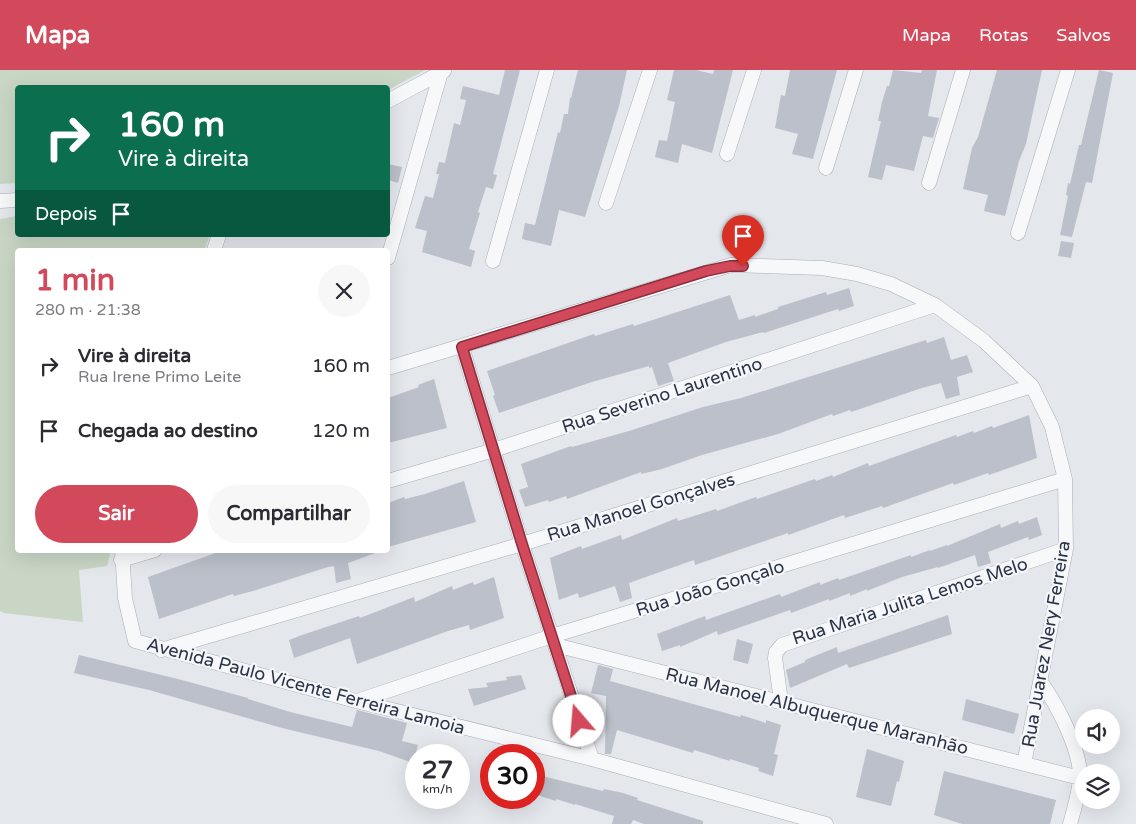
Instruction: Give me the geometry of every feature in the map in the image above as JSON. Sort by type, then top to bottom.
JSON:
[{"type":"street","points":[[492,261],[548,70]]},
{"type":"street","points":[[606,203],[650,70]]},
{"type":"street","points":[[728,154],[754,70]]},
{"type":"street","points":[[826,168],[856,70]]},
{"type":"street","points":[[929,183],[963,70]]},
{"type":"street","points":[[1018,233],[1068,70]]},
{"type":"street","points":[[390,100],[443,71]]},
{"type":"street","points":[[390,251],[443,71]]},
{"type":"street","points":[[0,201],[15,200]]},
{"type":"street","name":"Rua Juarez Nery Ferreira","points":[[390,367],[730,266],[822,268],[857,274],[891,284],[935,305],[984,341],[1032,386],[1052,427],[1065,479],[1066,549],[1024,764]]},
{"type":"street","name":"Rua Severino Laurentino","points":[[390,480],[494,450],[935,305]]},
{"type":"street","points":[[462,347],[522,544],[592,759]]},
{"type":"street","name":"Rua Manoel Gonçalves","points":[[161,650],[522,544],[1032,386]]},
{"type":"street","name":"Rua João Gonçalo","points":[[356,701],[553,641],[1065,479]]},
{"type":"street","name":"Rua Maria Julita Lemos Melo","points":[[781,701],[775,658],[779,647],[789,641],[1066,549]]},
{"type":"street","points":[[121,555],[134,553]]},
{"type":"street","name":"Avenida Paulo Vicente Ferreira Lamoia","points":[[121,555],[125,598],[135,641],[161,650],[356,701],[592,759],[826,824]]},
{"type":"street","name":"Rua Manoel Albuquerque Maranhão","points":[[553,641],[1075,777]]},
{"type":"street","points":[[1041,682],[1062,716],[1078,764]]},
{"type":"street","points":[[1070,824],[1075,801]]},
{"type":"green space","points":[[0,70],[425,70],[390,89],[390,85],[15,85],[15,183],[0,184]]},
{"type":"green space","points":[[15,216],[15,237],[209,237],[205,248],[15,248],[15,553],[110,553],[107,566],[79,570],[83,622],[0,611],[0,219]]},
{"type":"building","points":[[505,70],[520,70],[493,174],[497,175],[493,189],[486,187],[478,212],[480,213],[469,249],[475,251],[471,267],[422,252],[427,231],[415,228],[425,196],[433,198],[439,174],[436,174],[439,162],[445,163],[454,123],[460,125],[466,100],[460,99],[463,86],[499,95]]},
{"type":"building","points":[[578,70],[627,70],[619,106],[585,217],[559,210],[551,246],[522,239],[525,223],[535,225],[558,132],[560,133],[564,114],[568,114],[570,98]]},
{"type":"building","points":[[674,70],[696,70],[713,74],[714,70],[733,70],[712,153],[682,144],[678,163],[655,157],[659,140],[667,141],[675,102],[667,100]]},
{"type":"building","points":[[790,70],[837,70],[813,159],[792,154],[798,134],[775,128],[781,95],[785,96]]},
{"type":"building","points":[[893,70],[921,73],[922,70],[937,70],[928,116],[939,118],[933,138],[923,136],[914,171],[886,165],[882,180],[868,177],[881,121],[878,121],[882,102]]},
{"type":"building","points":[[997,70],[1042,70],[1026,144],[1019,161],[1005,216],[984,211],[988,195],[963,189],[972,148],[978,137]]},
{"type":"building","points":[[1099,70],[1113,73],[1092,183],[1086,182],[1072,237],[1060,235],[1068,196],[1066,195],[1068,183],[1070,184],[1079,145],[1081,145]]},
{"type":"building","points":[[390,164],[402,167],[398,183],[390,181]]},
{"type":"building","points":[[1061,241],[1074,243],[1071,258],[1058,256]]},
{"type":"building","points":[[849,288],[854,306],[839,311],[838,309],[764,333],[726,342],[668,363],[674,381],[658,386],[652,367],[649,368],[649,366],[592,382],[499,413],[493,396],[495,395],[487,371],[594,334],[595,336],[633,324],[634,326],[730,295],[739,320],[755,315],[755,317],[778,309],[778,307],[826,292],[827,295]]},
{"type":"building","points":[[944,337],[951,360],[967,355],[973,372],[957,377],[960,395],[946,399],[941,383],[851,412],[850,410],[833,416],[832,414],[778,434],[702,455],[662,469],[641,474],[641,472],[567,499],[566,496],[525,507],[519,490],[528,487],[521,464],[571,446],[629,431],[703,407],[741,398],[926,340],[927,343]]},
{"type":"building","points":[[434,379],[447,428],[390,442],[390,397],[419,387],[418,385]]},
{"type":"building","points":[[1029,415],[1037,458],[989,475],[988,473],[954,485],[953,483],[883,508],[882,506],[845,518],[844,515],[695,565],[694,560],[629,583],[632,598],[620,602],[615,586],[579,598],[578,593],[559,600],[550,558],[581,546],[582,549],[621,535],[622,540],[677,518],[678,521],[716,509],[717,511],[815,479],[816,481],[832,475],[833,477],[868,463],[869,466],[956,435],[957,437],[973,431],[974,433],[992,426],[993,428]]},
{"type":"building","points":[[464,481],[476,522],[390,546],[390,502],[404,497],[405,499]]},
{"type":"building","points":[[1037,517],[1042,535],[1029,540],[1028,537],[988,552],[991,563],[978,567],[975,555],[938,568],[902,577],[867,591],[867,589],[850,596],[850,593],[829,601],[829,599],[791,613],[790,610],[718,635],[717,631],[680,647],[680,645],[662,651],[657,634],[705,616],[706,620],[780,594],[781,597],[820,582],[820,585],[838,578],[839,580],[911,555],[911,557],[947,546],[1000,524],[1001,528],[1018,521],[1019,524]]},
{"type":"building","points":[[216,553],[375,553],[348,563],[351,579],[336,583],[334,566],[328,567],[253,591],[234,596],[233,594],[159,619],[148,577]]},
{"type":"building","points":[[494,577],[504,618],[470,630],[469,625],[448,631],[357,664],[350,638],[294,658],[289,640],[359,616],[360,618],[414,597],[415,602],[452,586],[453,590],[473,582],[474,585]]},
{"type":"building","points":[[948,615],[952,634],[849,668],[847,664],[790,688],[786,670],[805,662],[805,660],[837,647],[838,653]]},
{"type":"building","points":[[737,639],[753,644],[748,664],[733,660]]},
{"type":"building","points":[[79,655],[178,679],[248,698],[290,712],[352,727],[357,710],[407,723],[402,741],[414,744],[405,744],[405,760],[379,751],[282,728],[149,690],[74,673]]},
{"type":"building","points":[[598,665],[613,669],[610,681],[740,717],[741,715],[766,723],[766,720],[781,725],[774,754],[778,755],[773,776],[758,771],[759,768],[730,759],[730,761],[694,750],[693,753],[617,730],[611,754],[605,754],[606,696],[591,693]]},
{"type":"building","points":[[521,675],[526,689],[474,706],[468,689],[488,687],[486,683],[507,680],[506,677]]},
{"type":"building","points":[[966,699],[1019,714],[1014,734],[962,720]]},
{"type":"building","points":[[867,749],[904,761],[891,806],[856,797]]},
{"type":"building","points":[[944,771],[1056,800],[1050,824],[962,824],[934,815]]},
{"type":"building","points":[[545,777],[603,791],[604,789],[623,793],[638,798],[637,800],[703,821],[703,824],[644,824],[633,820],[631,824],[612,824],[614,816],[556,799],[556,801],[545,798]]},
{"type":"route","points":[[579,721],[522,544],[462,347],[706,271],[730,266],[743,266]]}]
